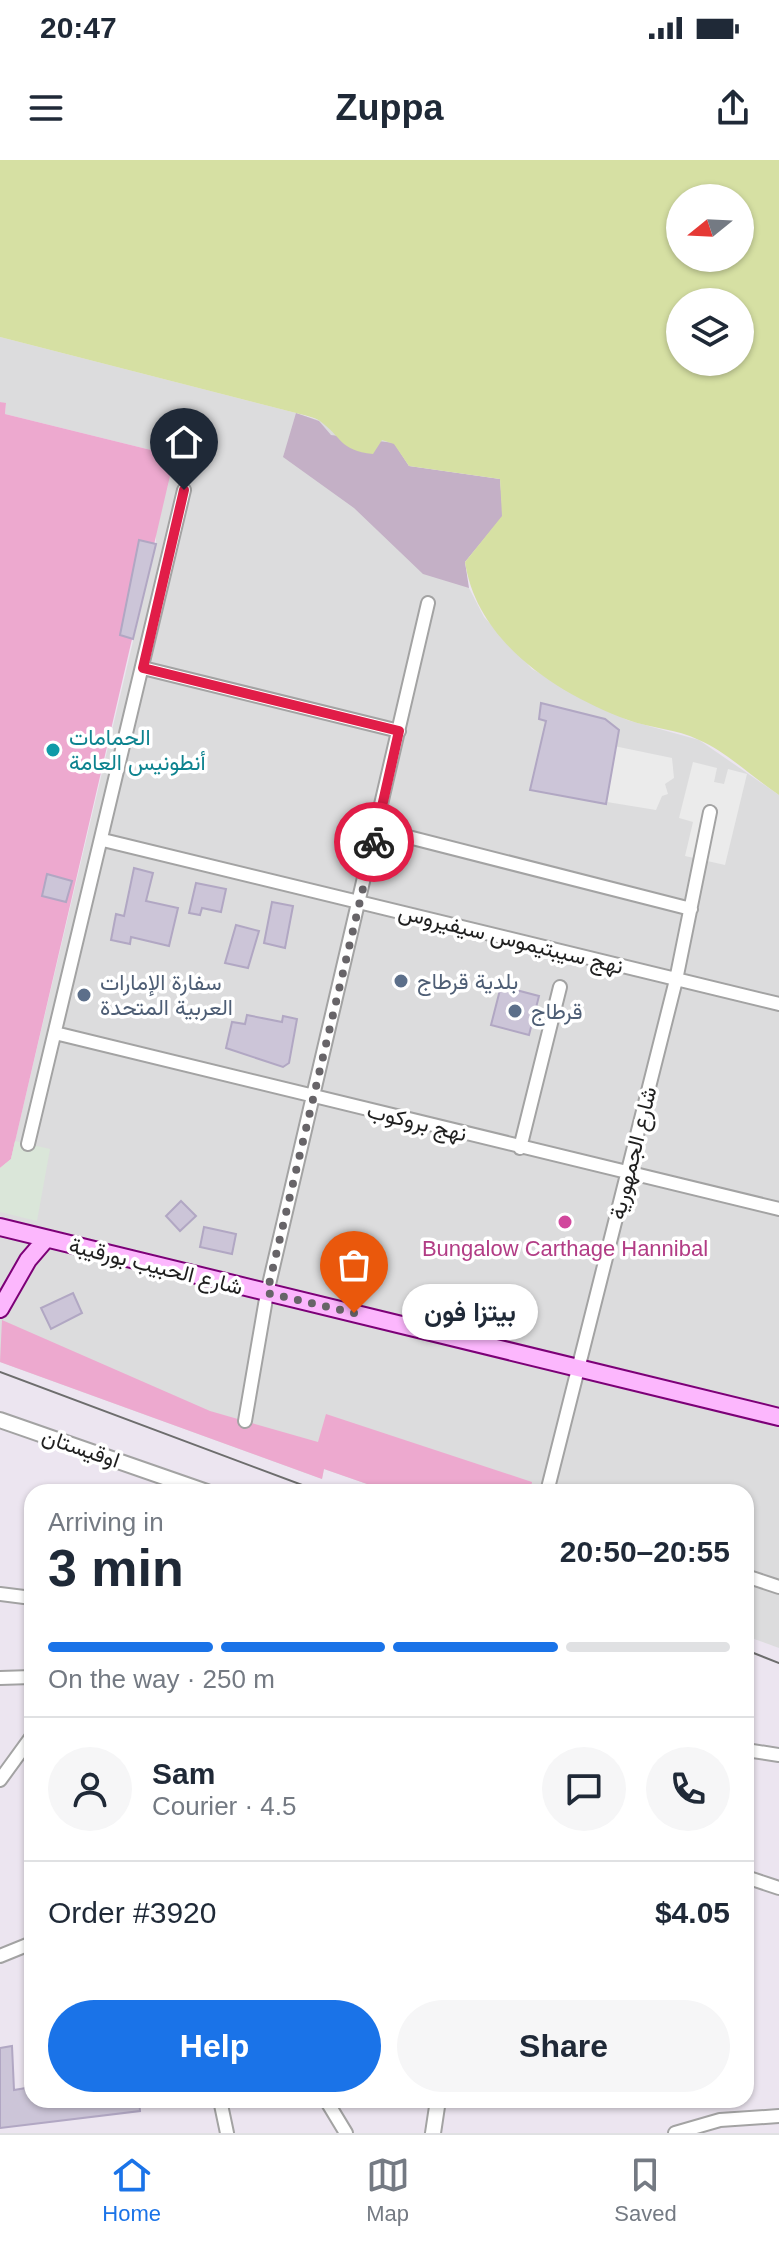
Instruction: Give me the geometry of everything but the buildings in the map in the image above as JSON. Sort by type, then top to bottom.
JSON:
[{"type":"main road","name":"شارع الحبيب بورقيبة","points":[[0,1227],[779,1417]]},
{"type":"main road","points":[[0,1309],[28,1260],[46,1239]]},
{"type":"street","points":[[28,1144],[103,840],[184,490]]},
{"type":"street","points":[[245,1421],[267,1293],[361,902],[428,603]]},
{"type":"street","points":[[143,668],[399,731]]},
{"type":"street","name":"شارع الجمهورية","points":[[549,1484],[676,980],[710,812]]},
{"type":"street","points":[[377,829],[691,909]]},
{"type":"street","name":"نهج سيبتيموس سيفيروس","points":[[103,840],[779,1004]]},
{"type":"street","points":[[520,1148],[560,987]]},
{"type":"street","name":"نهج بروكوب","points":[[55,1033],[628,1175],[779,1209]]},
{"type":"street","name":"اوقيستان","points":[[0,1420],[184,1484]]},
{"type":"street","points":[[754,1579],[779,1587]]},
{"type":"street","points":[[0,1594],[24,1597]]},
{"type":"street","points":[[0,1678],[24,1677]]},
{"type":"street","points":[[0,1780],[24,1747]]},
{"type":"street","points":[[754,1751],[779,1755]]},
{"type":"street","points":[[754,1880],[779,1888]]},
{"type":"street","points":[[0,1956],[24,1946]]},
{"type":"street","points":[[222,2108],[227,2133]]},
{"type":"street","points":[[331,2108],[346,2133]]},
{"type":"street","points":[[433,2133],[437,2108]]},
{"type":"street","points":[[675,2133],[720,2120],[779,2116]]},
{"type":"shaded area","points":[[0,160],[779,160],[779,795],[730,758],[699,740],[628,720],[574,695],[524,661],[503,640],[485,617],[472,591],[465,562],[502,516],[500,479],[409,466],[394,444],[382,440],[373,454],[354,450],[312,417],[0,337]]},
{"type":"shaded area","points":[[0,337],[296,413],[394,443],[484,617],[532,669],[627,720],[699,740],[779,795],[779,1648],[754,1639],[754,1484],[367,1484],[324,1469],[322,1479],[0,1362],[0,1168],[11,1158],[156,544],[155,451],[5,414],[6,404],[0,402]]},
{"type":"shaded area","name":"الحمامات أنطونيس العامة","points":[[0,402],[6,403],[5,414],[155,451],[157,445],[176,450],[11,1159],[0,1168]]},
{"type":"shaded area","points":[[296,413],[319,421],[331,435],[394,443],[409,466],[500,479],[503,516],[465,562],[469,588],[423,574],[354,508],[283,457]]},
{"type":"shaded area","points":[[614,746],[672,758],[674,778],[665,784],[668,794],[662,796],[656,810],[607,802]]},
{"type":"shaded area","points":[[693,762],[717,768],[714,782],[724,784],[728,769],[747,774],[725,865],[685,856],[693,822],[679,818]]},
{"type":"shaded area","points":[[15,1141],[50,1149],[37,1221],[0,1212],[0,1168],[11,1159]]},
{"type":"shaded area","points":[[2,1320],[210,1411],[318,1442],[326,1414],[532,1484],[367,1484],[324,1469],[322,1479],[0,1362]]},
{"type":"tram line","points":[[0,1372],[300,1484]]},
{"type":"tram line","points":[[754,1653],[779,1663]]},
{"type":"way so far","points":[[354,1313],[267,1293],[374,842]]},
{"type":"place","name":"الحمامات أنطونيس العامة","points":[[53,750]]},
{"type":"place","name":"بلدية قرطاج","points":[[401,981]]},
{"type":"place","name":"سفارة الإمارات العربية المتحدة","points":[[84,995]]},
{"type":"place","name":"قرطاج","points":[[515,1011]]},
{"type":"place","name":"Bungalow Carthage Hannibal","points":[[565,1222]]},
{"type":"place","name":"بيتزا فون","points":[[354,1313]]},
{"type":"route","points":[[184,490],[143,668],[399,731],[374,842]]}]
